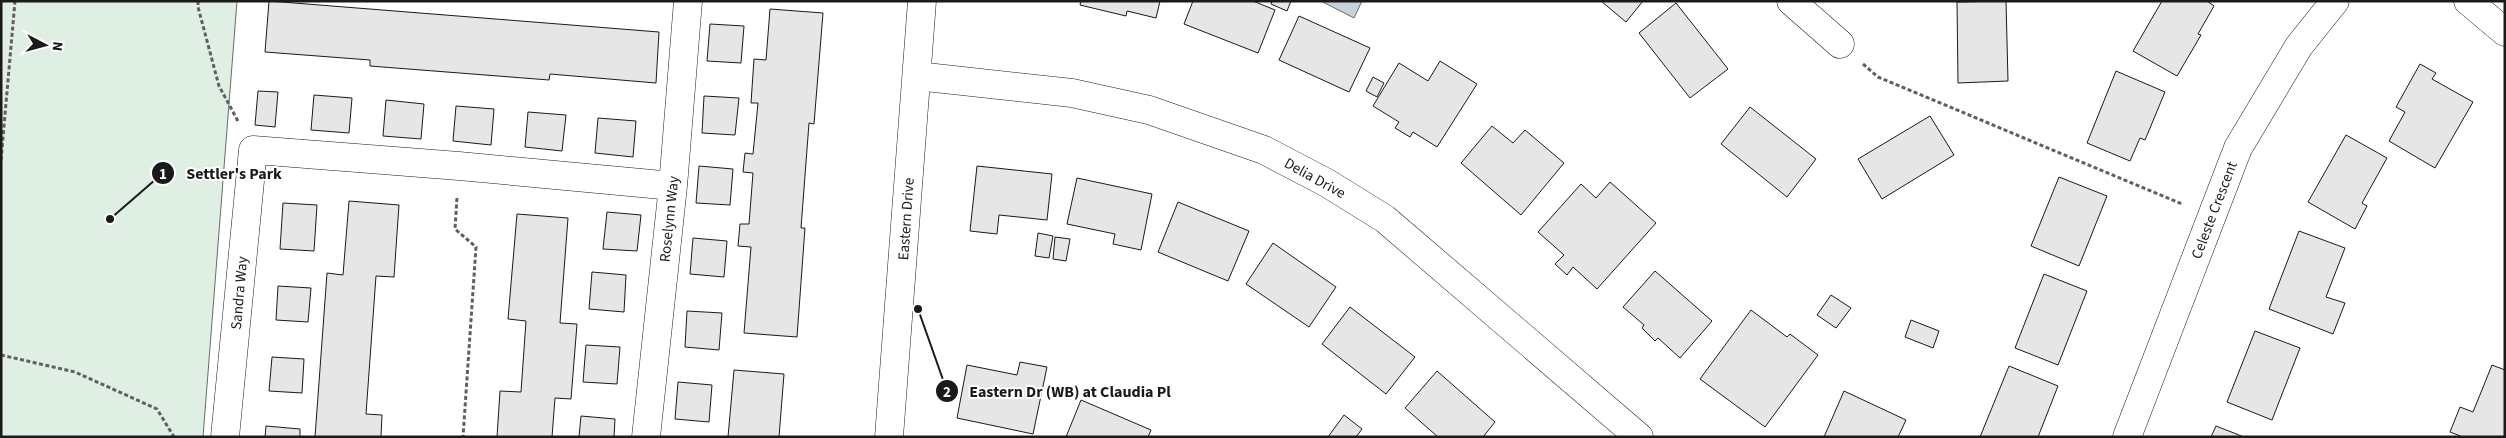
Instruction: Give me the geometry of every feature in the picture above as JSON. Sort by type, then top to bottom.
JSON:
[{"type":"street","name":"Roselynn Way","points":[[646,437],[673,186],[688,1]]},
{"type":"street","name":"Eastern Drive","points":[[889,437],[922,1]]},
{"type":"street","points":[[1791,1],[1840,44]]},
{"type":"street","name":"Celeste Crescent","points":[[2127,437],[2238,148],[2299,46],[2335,1]]},
{"type":"street","points":[[2468,1],[2505,32]]},
{"type":"street","name":"Delia Drive","points":[[917,76],[1072,93],[1149,110],[1264,150],[1327,183],[1385,219],[1639,437]]},
{"type":"street","points":[[253,150],[458,166],[673,186]]},
{"type":"street","name":"Sandra Way","points":[[225,437],[253,150]]},
{"type":"path","points":[[1,160],[15,1]]},
{"type":"path","points":[[198,1],[219,86],[253,150]]},
{"type":"path","points":[[1840,44],[1878,77],[2212,216]]},
{"type":"path","points":[[458,166],[455,229],[476,247],[463,437]]},
{"type":"path","points":[[1,355],[75,372],[157,409],[174,437]]},
{"type":"green space","points":[[1,1],[237,1],[203,437],[1,437]]},
{"type":"shaded area","points":[[1321,1],[1362,1],[1354,18]]},
{"type":"building","points":[[269,1],[659,32],[656,83],[550,74],[549,80],[370,66],[370,60],[265,52]]},
{"type":"building","points":[[1081,1],[1160,1],[1156,18],[1127,11],[1126,16],[1080,5]]},
{"type":"building","points":[[1193,1],[1253,1],[1275,10],[1258,53],[1184,24]]},
{"type":"building","points":[[1272,1],[1291,1],[1287,11],[1271,4]]},
{"type":"building","points":[[1601,1],[1643,1],[1626,22]]},
{"type":"building","points":[[2006,1],[2008,81],[1958,83],[1957,2]]},
{"type":"building","points":[[2162,1],[2207,1],[2214,6],[2198,34],[2201,35],[2177,76],[2133,51]]},
{"type":"building","points":[[1676,3],[1728,69],[1690,98],[1639,33]]},
{"type":"building","points":[[770,9],[823,13],[814,124],[809,123],[801,228],[805,228],[797,337],[744,333],[751,247],[738,246],[740,224],[749,224],[753,173],[743,172],[745,153],[753,154],[758,103],[751,103],[754,59],[766,60]]},
{"type":"building","points":[[1299,16],[1370,48],[1349,92],[1279,60]]},
{"type":"building","points":[[710,24],[744,26],[741,63],[707,61]]},
{"type":"building","points":[[1440,61],[1477,84],[1437,147],[1413,132],[1410,137],[1395,128],[1399,122],[1373,106],[1399,63],[1428,81]]},
{"type":"building","points":[[2420,64],[2436,73],[2432,79],[2473,102],[2435,168],[2389,141],[2405,112],[2396,107]]},
{"type":"building","points":[[2116,71],[2165,92],[2145,140],[2140,138],[2130,161],[2087,143]]},
{"type":"building","points":[[1373,77],[1384,83],[1377,97],[1366,91]]},
{"type":"building","points":[[258,91],[278,92],[275,127],[255,125]]},
{"type":"building","points":[[314,95],[352,98],[349,133],[311,130]]},
{"type":"building","points":[[704,96],[739,98],[735,135],[702,133]]},
{"type":"building","points":[[386,100],[424,104],[421,139],[383,136]]},
{"type":"building","points":[[456,106],[494,109],[491,145],[453,141]]},
{"type":"building","points":[[1750,107],[1816,159],[1787,197],[1721,144]]},
{"type":"building","points":[[528,112],[566,115],[562,151],[525,147]]},
{"type":"building","points":[[1930,116],[1954,155],[1882,199],[1858,159]]},
{"type":"building","points":[[598,118],[636,121],[633,157],[595,153]]},
{"type":"building","points":[[1492,126],[1513,143],[1525,130],[1564,163],[1521,215],[1461,163]]},
{"type":"building","points":[[2346,135],[2387,158],[2362,203],[2367,206],[2355,229],[2308,202]]},
{"type":"building","points":[[699,166],[733,169],[730,205],[696,203]]},
{"type":"building","points":[[977,166],[1052,174],[1047,220],[999,215],[997,234],[970,231]]},
{"type":"building","points":[[2059,177],[2107,196],[2079,266],[2031,246]]},
{"type":"building","points":[[1077,178],[1152,194],[1141,250],[1113,244],[1115,234],[1067,224]]},
{"type":"building","points":[[1610,182],[1656,223],[1597,289],[1573,267],[1567,275],[1555,264],[1564,255],[1538,232],[1581,184],[1596,198]]},
{"type":"building","points":[[349,201],[399,205],[394,277],[376,276],[366,414],[382,415],[381,437],[315,437],[327,273],[343,275]]},
{"type":"building","points":[[1178,202],[1249,231],[1228,281],[1158,252]]},
{"type":"building","points":[[283,203],[317,205],[314,251],[280,249]]},
{"type":"building","points":[[607,212],[641,215],[637,251],[603,249]]},
{"type":"building","points":[[517,214],[568,218],[560,323],[577,324],[571,399],[555,398],[552,437],[497,437],[500,391],[521,392],[526,321],[508,319]]},
{"type":"building","points":[[2299,231],[2345,248],[2326,297],[2345,303],[2333,334],[2269,309]]},
{"type":"building","points":[[1038,233],[1053,236],[1049,258],[1035,256]]},
{"type":"building","points":[[1055,237],[1070,239],[1066,261],[1053,259]]},
{"type":"building","points":[[693,238],[727,241],[724,277],[690,274]]},
{"type":"building","points":[[1273,243],[1336,287],[1309,327],[1246,284]]},
{"type":"building","points":[[1655,271],[1712,321],[1680,358],[1658,338],[1655,341],[1642,328],[1644,325],[1623,307]]},
{"type":"building","points":[[592,272],[626,275],[624,312],[589,309]]},
{"type":"building","points":[[2044,274],[2087,291],[2058,365],[2015,348]]},
{"type":"building","points":[[278,286],[311,288],[308,322],[276,320]]},
{"type":"building","points":[[1831,295],[1851,308],[1836,328],[1817,315]]},
{"type":"building","points":[[1350,307],[1415,357],[1386,394],[1322,344]]},
{"type":"building","points":[[1751,310],[1787,337],[1790,334],[1818,355],[1765,427],[1700,379]]},
{"type":"building","points":[[687,311],[722,313],[719,350],[685,347]]},
{"type":"building","points":[[1911,320],[1939,331],[1933,348],[1905,337]]},
{"type":"building","points":[[2255,331],[2300,348],[2272,420],[2227,402]]},
{"type":"building","points":[[586,345],[620,347],[617,384],[583,382]]},
{"type":"building","points":[[272,357],[304,359],[302,393],[269,391]]},
{"type":"building","points":[[1020,362],[1047,367],[1033,434],[957,418],[967,365],[1017,375]]},
{"type":"building","points":[[2492,365],[2505,370],[2505,437],[2463,437],[2450,432],[2460,407],[2473,412]]},
{"type":"building","points":[[2009,366],[2058,386],[2038,437],[1980,437]]},
{"type":"building","points":[[734,370],[784,374],[779,437],[728,437]]},
{"type":"building","points":[[1437,371],[1495,422],[1483,437],[1438,437],[1405,408]]},
{"type":"building","points":[[678,382],[712,385],[709,422],[675,419]]},
{"type":"building","points":[[1844,391],[1906,420],[1898,437],[1824,437]]},
{"type":"building","points":[[1081,400],[1151,430],[1148,437],[1066,437]]},
{"type":"building","points":[[1344,415],[1362,429],[1356,437],[1328,437]]},
{"type":"building","points":[[581,416],[615,419],[614,437],[579,437]]},
{"type":"building","points":[[266,426],[300,429],[300,437],[265,437]]},
{"type":"building","points":[[2216,426],[2244,437],[2211,437]]},
{"type":"place","name":"Settler's Park","points":[[110,219]]},
{"type":"place","name":"Eastern Dr (WB) at Claudia Pl","points":[[918,309]]}]
